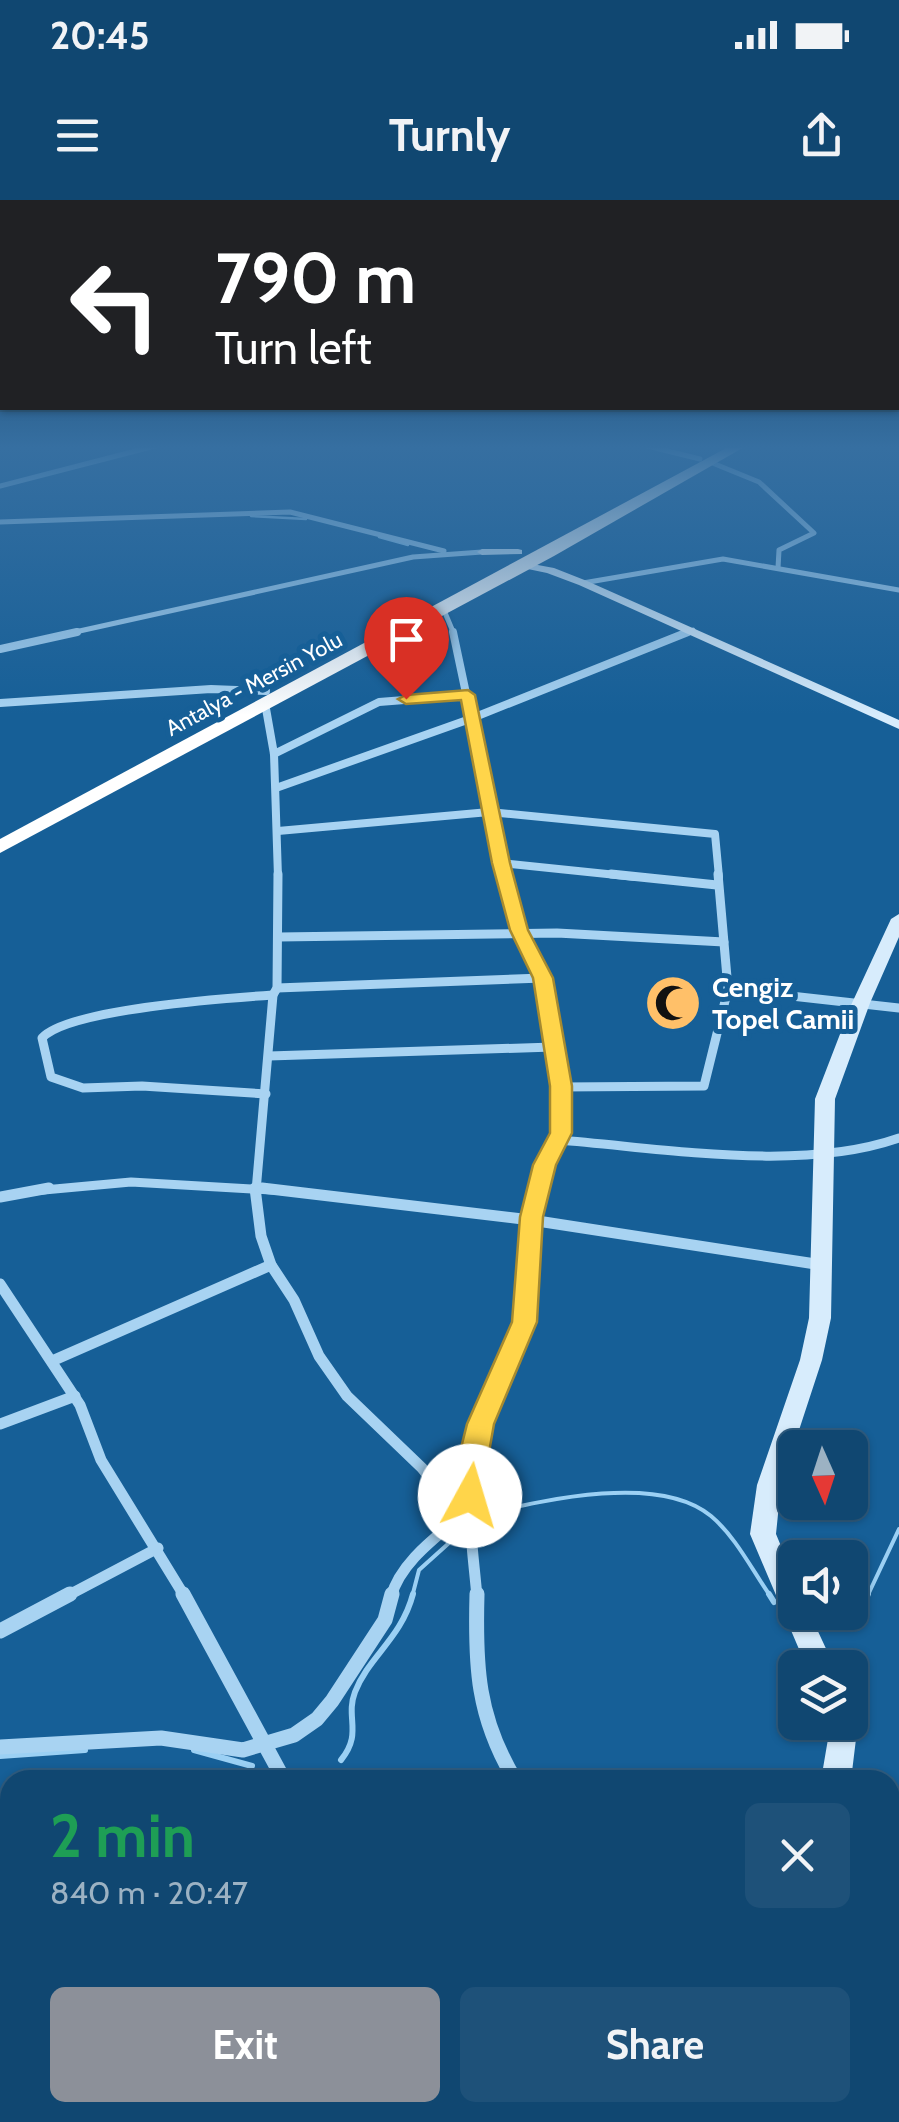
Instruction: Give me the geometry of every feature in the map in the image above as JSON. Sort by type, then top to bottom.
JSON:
[{"type":"highway","name":"Antalya - Mersin Yolu","points":[[0,834],[443,608],[528,561],[563,536]]},
{"type":"highway","name":"Antalya - Mersin Yolu","points":[[0,847],[265,698],[528,561]]},
{"type":"street","points":[[383,536],[447,552]]},
{"type":"street","points":[[778,568],[779,550],[814,536]]},
{"type":"street","points":[[0,648],[447,552],[482,552],[528,561],[584,584],[899,725]]},
{"type":"street","points":[[584,584],[722,559],[899,590]]},
{"type":"street","points":[[443,608],[456,636],[489,812],[519,930],[543,978],[561,1086],[558,1140],[545,1165],[532,1217],[524,1322],[480,1424],[465,1522],[476,1596],[474,1643],[479,1689],[494,1745],[509,1770]]},
{"type":"street","points":[[276,788],[470,719],[693,630]]},
{"type":"street","points":[[0,702],[211,689],[265,698],[276,788],[279,938],[255,1186],[262,1236],[270,1265],[294,1300],[320,1356],[346,1396],[422,1468],[465,1522]]},
{"type":"street","points":[[274,754],[378,702],[468,695]]},
{"type":"street","points":[[278,831],[489,812],[715,834],[728,989],[704,1086],[561,1086]]},
{"type":"street","points":[[501,863],[717,885]]},
{"type":"street","points":[[778,1571],[763,1534],[769,1484],[811,1360],[820,1318],[824,1266],[824,1099],[860,1003],[899,919]]},
{"type":"street","points":[[279,938],[519,930],[642,934],[724,942]]},
{"type":"street","points":[[266,1094],[206,1094],[145,1086],[75,1088],[51,1077],[42,1038],[63,1022],[275,991],[543,978]]},
{"type":"street","points":[[728,989],[899,1008]]},
{"type":"street","points":[[269,1056],[554,1047]]},
{"type":"street","points":[[558,1140],[822,1156],[899,1138]]},
{"type":"street","points":[[884,1144],[899,1150]]},
{"type":"street","points":[[0,1197],[158,1183],[255,1186],[532,1217],[824,1266]]},
{"type":"street","points":[[52,1361],[270,1265]]},
{"type":"street","points":[[0,1284],[7,1306],[75,1396],[101,1460],[158,1548],[279,1770]]},
{"type":"street","points":[[0,1424],[75,1396]]},
{"type":"street","points":[[0,1748],[161,1738],[234,1750],[294,1735],[325,1710],[384,1620],[395,1582],[428,1544],[465,1522]]},
{"type":"street","points":[[0,1630],[158,1548]]},
{"type":"street","points":[[837,1770],[842,1740]]},
{"type":"waterway","points":[[379,537],[408,545]]},
{"type":"waterway","points":[[485,1514],[601,1494],[662,1496],[689,1503],[711,1516],[728,1534],[771,1597]]},
{"type":"waterway","points":[[868,1595],[899,1529]]},
{"type":"waterway","points":[[412,1597],[419,1570],[449,1543]]},
{"type":"waterway","points":[[341,1760],[351,1742],[355,1692],[401,1623],[413,1594]]},
{"type":"waterway","points":[[769,1594],[774,1602]]},
{"type":"waterway","points":[[0,1756],[85,1750]]},
{"type":"waterway","points":[[194,1750],[252,1766]]},
{"type":"place","name":"Cengiz Topel Camii","points":[[673,1003]]},
{"type":"route","points":[[406,699],[468,695],[474,744],[501,863],[519,930],[543,978],[561,1086],[561,1133],[545,1165],[532,1217],[524,1322],[480,1424],[471,1464],[470,1496]]}]
